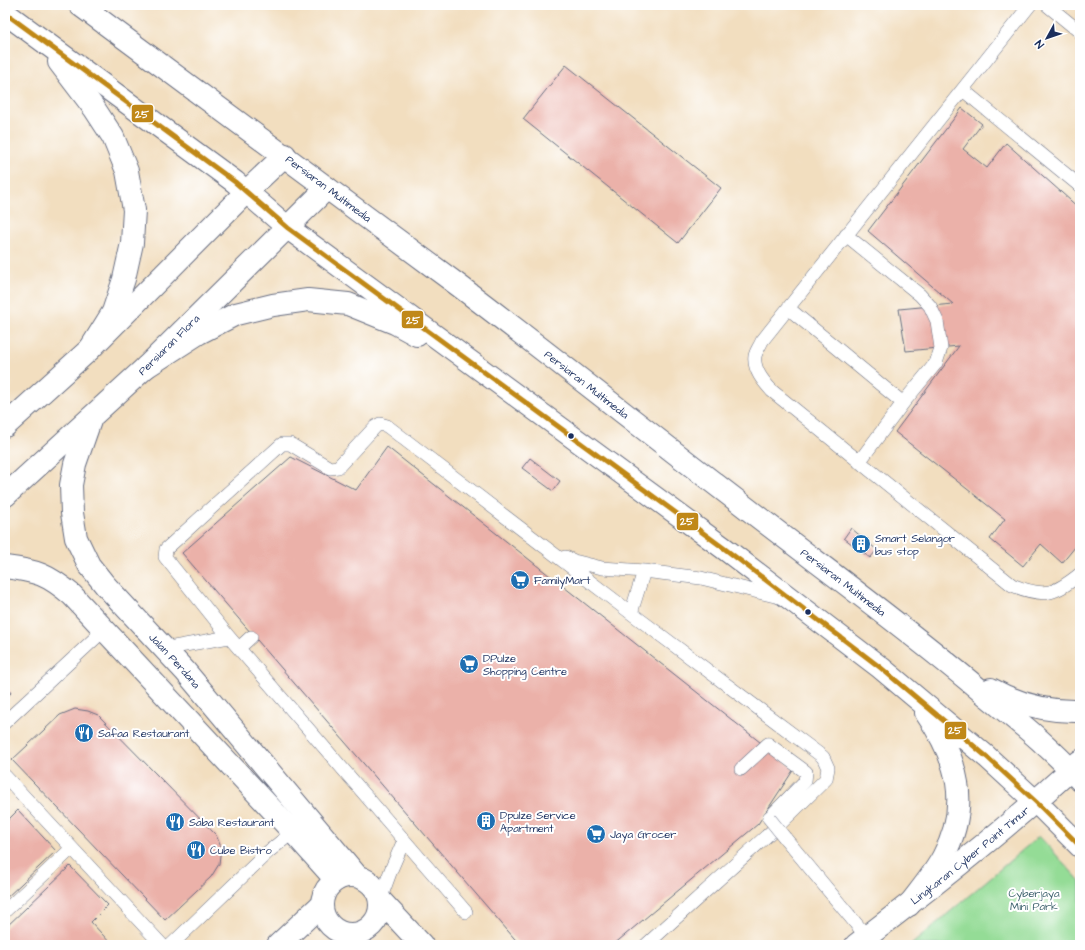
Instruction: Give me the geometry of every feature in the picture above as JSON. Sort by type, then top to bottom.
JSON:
[{"type":"main road","name":"Persiaran Multimedia","points":[[80,5],[286,155],[327,188],[459,286],[957,670],[1077,770]]},
{"type":"main road","points":[[5,13],[247,191],[288,228],[725,549],[792,600],[914,695],[1036,802],[1080,846]]},
{"type":"main road","points":[[41,39],[94,108],[113,137],[127,171],[134,210],[132,243],[124,279],[113,312],[90,348]]},
{"type":"main road","points":[[5,426],[90,348],[247,191],[286,155]]},
{"type":"main road","name":"Persiaran Flora","points":[[5,496],[146,367],[327,188]]},
{"type":"main road","points":[[146,367],[199,333],[236,314],[273,304],[308,300],[348,304],[395,323],[482,370]]},
{"type":"main road","name":"Jalan Perdana","points":[[91,418],[75,464],[71,485],[72,513],[76,538],[89,565],[105,586],[185,672],[347,878]]},
{"type":"main road","name":"Jalan Perdana","points":[[5,567],[26,570],[44,575],[72,595],[293,832],[347,878],[370,882],[375,887],[380,900],[422,945]]},
{"type":"main road","points":[[957,670],[1016,701],[1037,707],[1080,711]]},
{"type":"main road","points":[[909,905],[944,856],[954,831],[959,811],[955,771],[946,746],[936,727],[914,695]]},
{"type":"main road","name":"Lingkaran Cyber Point Timur","points":[[861,941],[909,905],[1077,770]]},
{"type":"main road","points":[[347,878],[327,888],[323,898],[323,913],[333,928],[356,939],[374,924],[380,913],[380,900]]},
{"type":"main road","points":[[278,945],[322,904]]},
{"type":"lane","points":[[1030,5],[762,341],[755,357],[757,369],[762,381],[772,391],[1012,585],[1030,592],[1044,593],[1060,589],[1080,574]]},
{"type":"lane","points":[[1047,5],[1080,32]]},
{"type":"lane","points":[[963,90],[1080,186]]},
{"type":"lane","points":[[846,235],[920,294],[930,306],[937,321],[942,348],[936,363],[903,403],[859,462]]},
{"type":"lane","points":[[788,308],[903,403]]},
{"type":"lane","points":[[466,912],[229,637],[165,557],[166,549],[279,446],[285,443],[290,444],[330,468],[338,467],[375,427],[380,424],[387,426],[631,613],[823,757],[828,768],[826,779],[781,823],[646,945]]},
{"type":"lane","points":[[545,547],[574,561],[602,568],[644,571],[701,578],[792,600]]},
{"type":"lane","points":[[631,613],[644,571]]},
{"type":"lane","points":[[5,722],[104,630]]},
{"type":"lane","points":[[163,649],[229,637]]},
{"type":"lane","points":[[239,648],[251,637]]},
{"type":"lane","points":[[741,769],[768,744],[806,772],[805,781],[768,818],[785,838],[861,941]]},
{"type":"lane","points":[[5,776],[162,945]]},
{"type":"lane","points":[[171,945],[268,852],[293,832]]},
{"type":"lane","points":[[380,900],[404,840]]},
{"type":"lane","points":[[5,911],[72,848]]},
{"type":"green space","name":"Cyberjaya Mini Park","points":[[1039,836],[1080,881],[1080,945],[911,945]]},
{"type":"building","points":[[566,65],[721,188],[678,243],[523,119]]},
{"type":"building","points":[[962,108],[982,124],[963,149],[987,168],[1006,143],[1080,209],[1080,266],[1078,269],[1080,271],[1080,541],[1062,563],[1041,544],[1023,566],[990,539],[1005,519],[895,432],[959,346],[906,351],[899,309],[953,304],[868,231]]},
{"type":"building","name":"DPulze Shopping Centre","points":[[387,447],[794,769],[758,824],[613,945],[520,945],[182,553],[291,457],[356,490]]},
{"type":"building","points":[[530,458],[560,481],[553,491],[522,468]]},
{"type":"building","name":"Smart Selangor bus stop","points":[[851,528],[877,550],[870,558],[844,538]]},
{"type":"building","points":[[5,685],[11,693],[5,699]]},
{"type":"building","points":[[75,709],[88,711],[98,715],[216,835],[221,847],[219,864],[211,877],[165,920],[12,760],[60,715]]},
{"type":"building","points":[[18,810],[56,851],[5,899],[5,823]]},
{"type":"building","points":[[70,866],[108,905],[91,922],[112,945],[5,945],[5,928]]},
{"type":"transit line","name":"25","points":[[5,13],[235,182],[288,228],[725,549],[881,668],[987,757],[1036,802],[1080,846]]},
{"type":"place","name":"Smart Selangor bus stop","points":[[861,544]]},
{"type":"place","name":"FamilyMart","points":[[520,580]]},
{"type":"place","name":"DPulze Shopping Centre","points":[[469,664]]},
{"type":"place","name":"Safaa Restaurant","points":[[84,733]]},
{"type":"place","name":"Dpulze Service Apartment","points":[[486,821]]},
{"type":"place","name":"Saba Restaurant","points":[[175,822]]},
{"type":"place","name":"Jaya Grocer","points":[[596,834]]},
{"type":"place","name":"Cube Bistro","points":[[196,850]]}]
